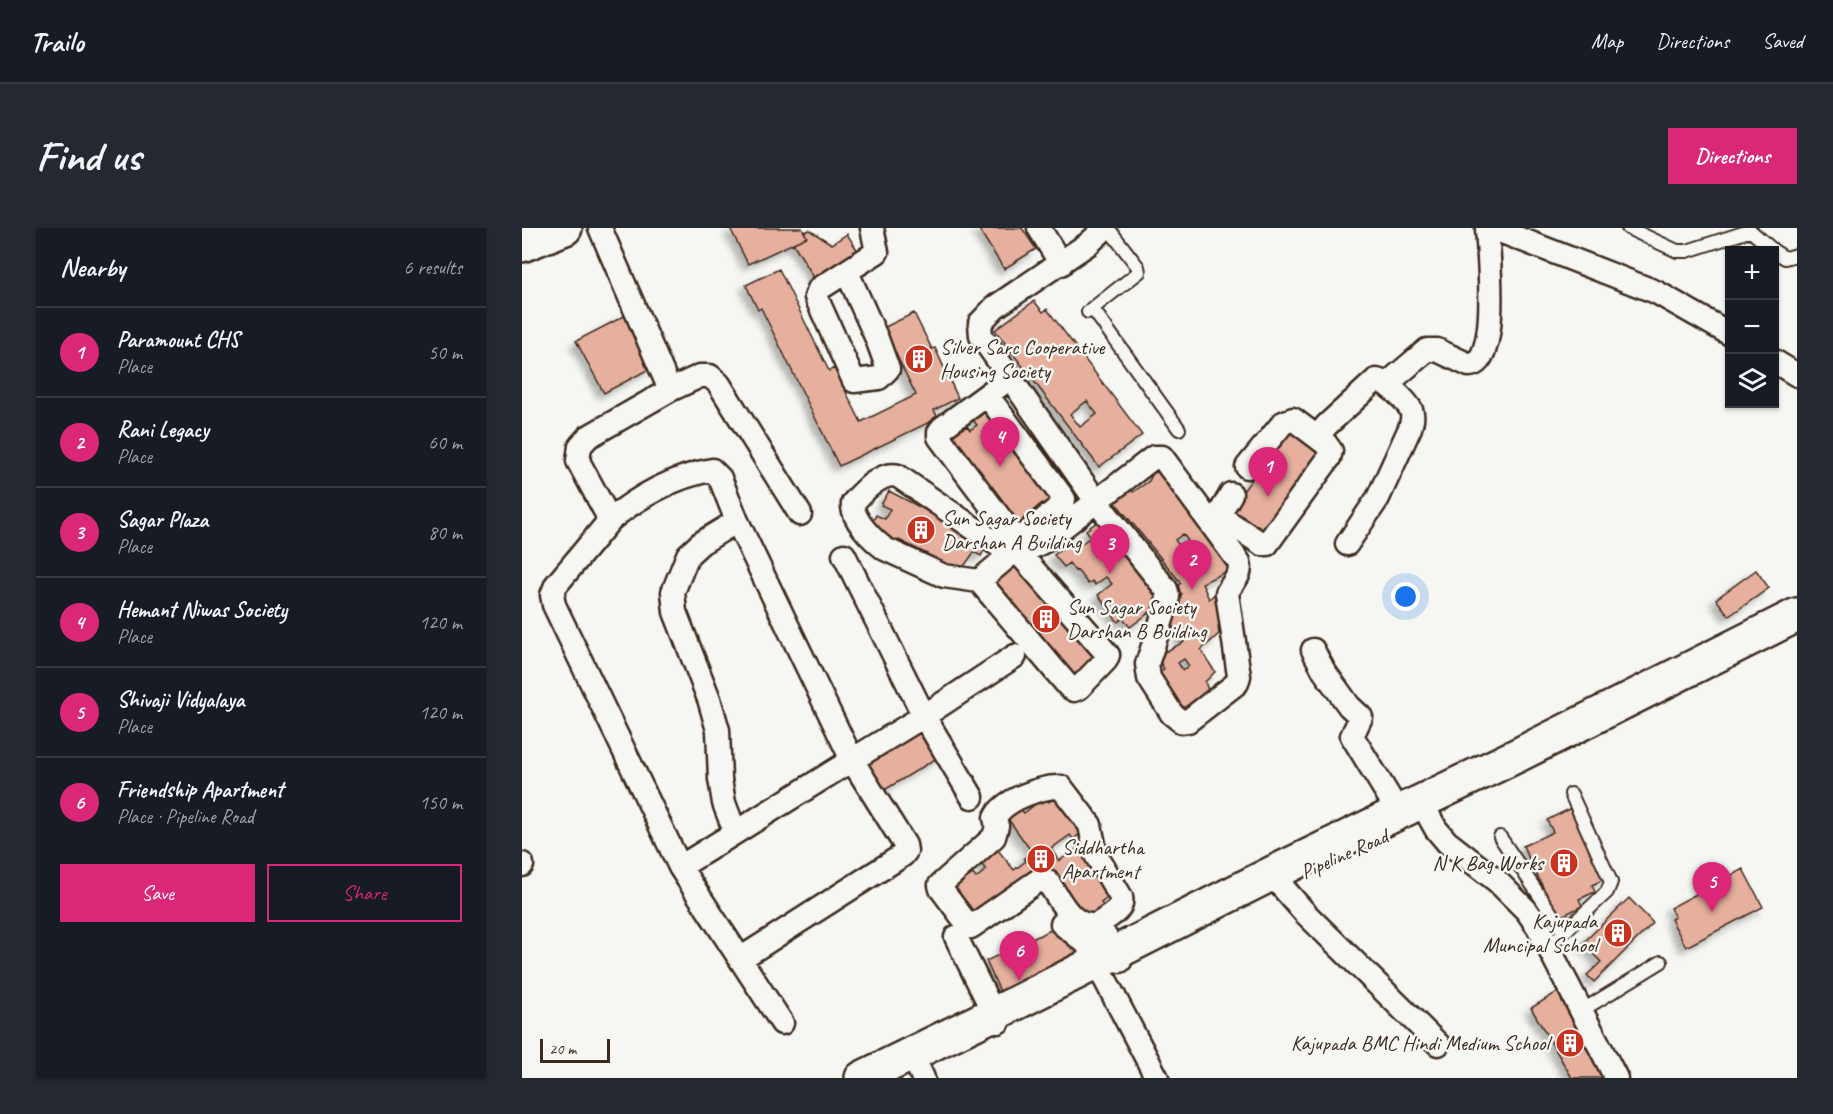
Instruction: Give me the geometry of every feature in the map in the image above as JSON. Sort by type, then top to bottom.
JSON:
[{"type":"street","points":[[522,245],[565,228]]},
{"type":"street","points":[[600,228],[670,390]]},
{"type":"street","points":[[847,272],[877,252],[872,228]]},
{"type":"street","points":[[1039,228],[1061,264]]},
{"type":"street","points":[[1010,378],[942,428],[939,437],[1015,538],[1019,540],[1048,527],[1096,501],[1154,457],[1162,457],[1239,562],[1240,573],[1227,593],[1239,676],[1238,683],[1188,721],[1182,722],[1172,714],[1147,672],[1167,604],[1166,589],[1096,501],[981,336],[980,323],[995,307],[1061,264],[1088,244],[1102,228]]},
{"type":"street","points":[[1387,384],[1427,350],[1437,350],[1469,365],[1478,362],[1484,354],[1491,319],[1487,228]]},
{"type":"street","points":[[1492,228],[1656,292],[1725,331]]},
{"type":"street","points":[[1779,364],[1797,375]]},
{"type":"street","points":[[610,520],[578,460],[580,446],[588,437],[670,390],[700,376],[710,376],[719,384],[800,514]]},
{"type":"street","points":[[1317,437],[1327,424],[1371,383],[1380,380],[1387,384],[1410,408],[1413,417],[1378,498],[1347,544]]},
{"type":"street","points":[[979,581],[1015,553],[1045,541],[1048,527],[1063,504],[1062,495],[987,395]]},
{"type":"street","points":[[1231,494],[1220,513],[1222,518],[1262,544],[1267,544],[1329,458],[1331,451],[1317,437],[1293,419],[1289,419],[1283,423],[1247,467]]},
{"type":"street","points":[[740,959],[906,851],[905,845],[852,760],[737,521],[720,478],[712,470],[669,484],[628,505],[610,520],[556,585],[552,594],[554,605],[680,867],[740,959],[782,1023]]},
{"type":"street","points":[[891,474],[898,476],[1015,553],[1108,655],[1107,660],[1079,688],[1074,690],[1069,687],[979,581],[944,576],[885,549],[854,516],[853,503],[883,476],[891,474]]},
{"type":"street","points":[[735,832],[724,803],[720,779],[718,730],[709,699],[675,612],[673,592],[688,555],[701,543],[737,521]]},
{"type":"street","points":[[843,555],[924,716],[972,797]]},
{"type":"street","points":[[1748,646],[1797,615]]},
{"type":"street","name":"Pipeline Road","points":[[862,1078],[910,1069],[996,1018],[1276,877],[1416,811],[1748,646],[1797,629]]},
{"type":"street","points":[[1313,650],[1324,671],[1349,706],[1361,717],[1352,736],[1416,811],[1447,842],[1505,889],[1557,939],[1581,1011],[1616,1078]]},
{"type":"street","points":[[680,867],[924,716],[1015,656]]},
{"type":"street","points":[[1055,787],[1061,788],[1090,825],[1096,855],[1123,902],[1121,907],[1098,924],[1091,926],[1077,921],[1048,882],[1039,880],[974,926],[970,926],[940,885],[994,837],[997,826],[995,818],[1001,810],[1020,796],[1055,787]]},
{"type":"street","points":[[1276,877],[1306,914],[1438,1044]]},
{"type":"street","points":[[1062,924],[1109,962]]},
{"type":"street","points":[[1098,924],[1109,962],[1157,1078]]},
{"type":"street","points":[[956,937],[996,1018]]},
{"type":"lane","points":[[1108,228],[1138,267],[1139,272],[1090,310],[1179,429]]},
{"type":"lane","points":[[1628,228],[1677,251],[1687,251],[1746,232],[1752,232],[1768,246]]},
{"type":"lane","points":[[1779,254],[1785,258],[1797,255]]},
{"type":"lane","points":[[1500,837],[1521,868],[1557,939],[1606,892],[1611,882],[1571,794]]},
{"type":"lane","points":[[1505,889],[1521,868]]},
{"type":"lane","points":[[1581,1011],[1661,962]]},
{"type":"building","points":[[730,228],[802,228],[807,237],[748,264]]},
{"type":"building","points":[[978,228],[1022,228],[1036,249],[1004,269]]},
{"type":"building","points":[[809,230],[832,244],[847,234],[862,257],[818,284],[793,243],[807,237],[804,232]]},
{"type":"building","name":"Silver Sarc Cooperative Housing Society","points":[[779,269],[829,371],[834,368],[861,422],[916,395],[883,328],[914,313],[932,349],[935,348],[958,398],[934,410],[938,418],[839,466],[761,308],[758,310],[746,285]]},
{"type":"building","points":[[1034,301],[1043,312],[1047,309],[1142,435],[1099,467],[995,330]],"holes":[[[1087,401],[1097,414],[1080,427],[1070,414]]]},
{"type":"building","points":[[626,315],[653,367],[604,393],[576,341]]},
{"type":"building","points":[[987,400],[1060,501],[1048,511],[1042,503],[1023,519],[1031,528],[1019,537],[942,433],[956,423],[961,429],[967,426],[970,430],[977,425],[973,420],[980,416],[975,409]]},
{"type":"building","points":[[1290,426],[1323,450],[1259,539],[1226,515]]},
{"type":"building","points":[[1158,462],[1236,567],[1202,583],[1209,599],[1216,593],[1225,605],[1223,622],[1218,626],[1219,634],[1201,650],[1215,672],[1205,682],[1211,698],[1195,700],[1184,716],[1154,677],[1164,669],[1157,656],[1184,642],[1167,620],[1177,610],[1171,602],[1182,594],[1175,588],[1181,583],[1111,497],[1127,484],[1133,492],[1149,481]],"holes":[[[1183,534],[1188,541],[1180,547],[1175,540]],[[1184,659],[1189,666],[1183,670],[1178,663]]]},
{"type":"building","name":"Sun Sagar Society Darshan A Building","points":[[889,491],[988,543],[981,556],[974,552],[960,569],[939,565],[941,561],[899,540],[896,546],[883,540],[886,534],[870,526],[876,515],[885,519],[890,509],[881,505]]},
{"type":"building","points":[[1100,520],[1162,603],[1130,627],[1123,618],[1118,622],[1098,595],[1112,584],[1106,577],[1095,585],[1092,581],[1088,584],[1069,563],[1064,567],[1054,555],[1078,537],[1082,543],[1091,537],[1086,530]]},
{"type":"building","name":"Sun Sagar Society Darshan B Building","points":[[1015,558],[1105,654],[1078,680],[988,583]]},
{"type":"building","points":[[1756,570],[1769,588],[1729,616],[1716,599]]},
{"type":"building","points":[[922,728],[939,757],[878,794],[861,766]]},
{"type":"building","name":"Siddhartha Apartment","points":[[1063,791],[1089,828],[1073,839],[1070,835],[1051,849],[1059,861],[1080,846],[1108,884],[1110,896],[1101,903],[1104,907],[1090,916],[1087,912],[1080,917],[1046,871],[970,925],[946,883],[959,874],[964,880],[973,874],[976,878],[986,870],[981,863],[986,860],[982,854],[994,845],[1014,870],[1026,861],[1024,858],[1032,852],[1003,812],[1016,803],[1024,813],[1044,794],[1049,802]]},
{"type":"building","name":"N K Bag Works","points":[[1571,808],[1605,879],[1592,885],[1595,892],[1579,899],[1582,906],[1558,918],[1523,846],[1553,832],[1547,820]]},
{"type":"building","points":[[1743,869],[1763,907],[1686,947],[1671,919],[1675,917],[1670,908]]},
{"type":"building","name":"Kajupada Muncipal School","points":[[1629,898],[1653,923],[1594,982],[1587,975],[1601,962],[1583,943]]},
{"type":"building","points":[[1057,927],[1090,957],[1004,1000],[986,961]]},
{"type":"building","name":"Kajupada BMC Hindi Medium School","points":[[1559,991],[1610,1078],[1572,1078],[1531,1008]]},
{"type":"place","name":"Silver Sarc Cooperative Housing Society","points":[[919,359]]},
{"type":"place","name":"Hemant Niwas Society","points":[[1000,467]]},
{"type":"place","name":"Paramount CHS","points":[[1268,497]]},
{"type":"place","name":"Sun Sagar Society Darshan A Building","points":[[921,530]]},
{"type":"place","name":"Sagar Plaza","points":[[1110,574]]},
{"type":"place","name":"Rani Legacy","points":[[1192,590]]},
{"type":"place","name":"Sun Sagar Society Darshan B Building","points":[[1046,619]]},
{"type":"place","name":"Siddhartha Apartment","points":[[1041,859]]},
{"type":"place","name":"N K Bag Works","points":[[1564,863]]},
{"type":"place","name":"Shivaji Vidyalaya","points":[[1712,912]]},
{"type":"place","name":"Kajupada Muncipal School","points":[[1618,933]]},
{"type":"place","name":"Friendship Apartment","points":[[1019,981]]},
{"type":"place","name":"Kajupada BMC Hindi Medium School","points":[[1570,1043]]}]
